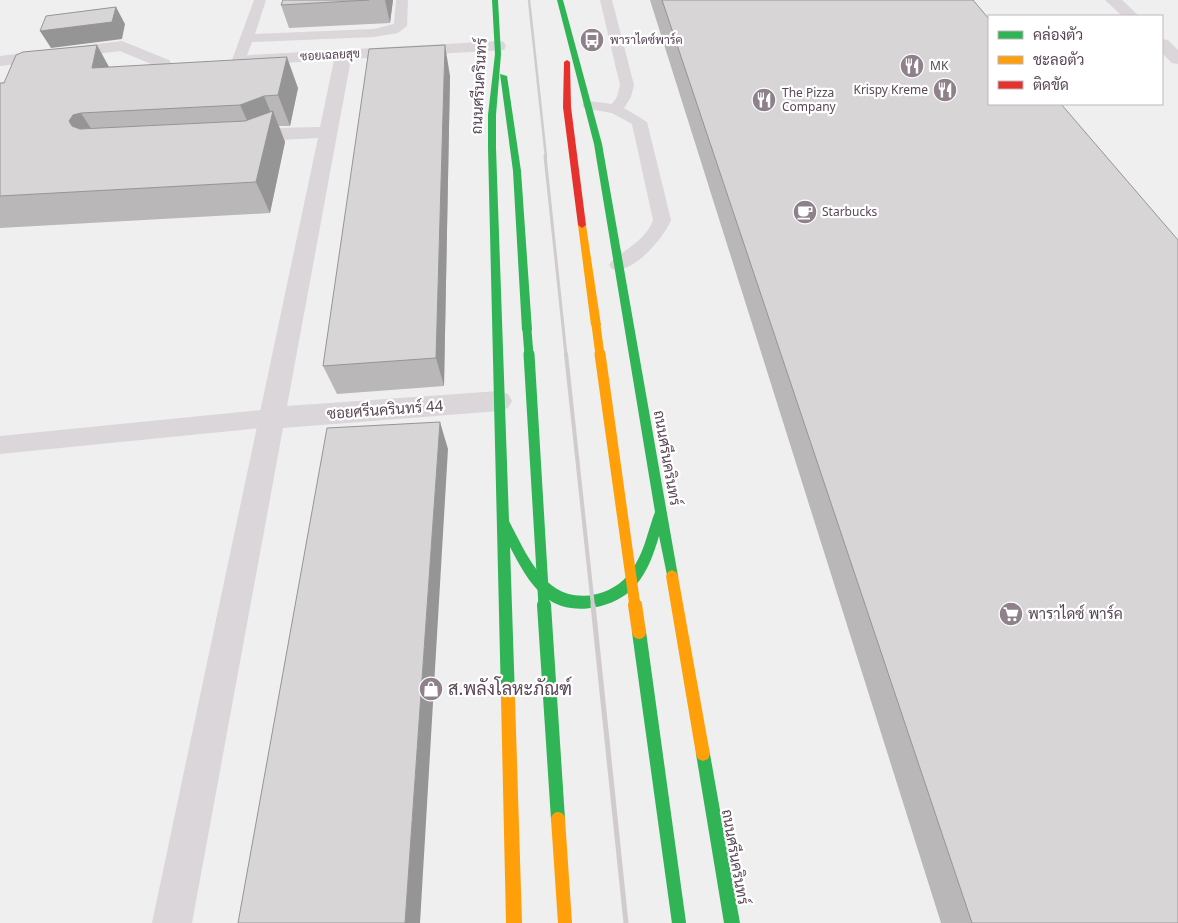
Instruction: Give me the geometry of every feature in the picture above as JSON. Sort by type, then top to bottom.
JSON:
[{"type":"main road","name":"ถนนศรีนครินทร์","points":[[495,0],[498,50],[492,115],[514,923]]},
{"type":"main road","name":"ถนนศรีนครินทร์","points":[[560,0],[568,41],[589,105],[732,923]]},
{"type":"main road","points":[[568,41],[567,83],[569,124],[679,923]]},
{"type":"main road","points":[[498,50],[512,113],[515,145],[565,923]]},
{"type":"main road","points":[[502,521],[533,572],[549,592],[567,601],[591,602],[616,595],[632,582],[642,566],[661,513]]},
{"type":"street","points":[[1114,0],[1130,15]]},
{"type":"street","points":[[1163,45],[1178,59]]},
{"type":"street","points":[[0,61],[122,46],[163,64]]},
{"type":"street","name":"ซอยเฉลยสุข","points":[[220,61],[344,54],[498,50]]},
{"type":"street","points":[[172,923],[344,54]]},
{"type":"street","points":[[125,67],[182,63]]},
{"type":"street","points":[[229,145],[258,144],[271,151],[327,140]]},
{"type":"street","name":"ซอยศรีนครินทร์ 44","points":[[271,418],[499,401]]},
{"type":"lane","points":[[239,60],[260,0]]},
{"type":"lane","points":[[246,38],[374,33],[393,30],[400,26],[402,0]]},
{"type":"lane","points":[[606,0],[627,85],[624,97],[616,109]]},
{"type":"lane","points":[[589,105],[616,109],[639,122],[662,220],[660,228],[650,240],[618,265]]},
{"type":"lane","points":[[0,444],[271,418]]},
{"type":"building","points":[[283,0],[369,0],[281,5]]},
{"type":"building","name":"พาราไดซ์ พาร์ค","points":[[662,0],[973,0],[988,18],[988,105],[1062,105],[1178,240],[1178,923],[972,923]]},
{"type":"building","points":[[116,7],[112,22],[40,31],[46,16]]},
{"type":"building","points":[[97,45],[92,68],[287,57],[278,95],[264,96],[240,105],[81,113],[73,115],[69,121],[72,126],[80,129],[245,121],[273,111],[256,182],[0,196],[0,83],[4,83],[16,55],[23,52]]},
{"type":"building","points":[[445,45],[436,358],[323,366],[369,49]]},
{"type":"building","points":[[440,422],[405,923],[238,923],[327,428]]},
{"type":"railway","points":[[529,0],[546,157]]},
{"type":"railway","points":[[545,156],[566,355]]},
{"type":"railway","points":[[566,354],[593,606]]},
{"type":"railway","points":[[593,605],[626,923]]},
{"type":"traffic: fast","points":[[495,0],[498,54],[492,115],[492,148],[508,698]]},
{"type":"traffic: fast","points":[[560,0],[598,144],[672,576]]},
{"type":"traffic: fast","points":[[503,76],[514,139],[522,234],[527,330]]},
{"type":"traffic: fast","points":[[527,330],[558,819]]},
{"type":"traffic: fast","points":[[503,522],[529,568],[549,592],[558,598],[568,601],[589,602],[606,598],[620,591],[639,571],[651,544],[660,514]]},
{"type":"traffic: fast","points":[[639,632],[679,923]]},
{"type":"traffic: fast","points":[[703,754],[732,923]]},
{"type":"traffic: slow","points":[[582,225],[596,325]]},
{"type":"traffic: slow","points":[[596,325],[639,632]]},
{"type":"traffic: slow","points":[[672,576],[703,754]]},
{"type":"traffic: slow","points":[[508,698],[514,923]]},
{"type":"traffic: slow","points":[[558,819],[565,923]]},
{"type":"traffic: jam","points":[[567,62],[567,107],[582,225]]},
{"type":"place","name":"พาราไดซ์พาร์ค","points":[[592,40]]},
{"type":"place","name":"MK","points":[[912,66]]},
{"type":"place","name":"Krispy Kreme","points":[[945,90]]},
{"type":"place","name":"The Pizza Company","points":[[764,100]]},
{"type":"place","name":"Starbucks","points":[[805,212]]},
{"type":"place","name":"พาราไดซ์ พาร์ค","points":[[1011,614]]},
{"type":"place","name":"ส.พลังโลหะภัณฑ์","points":[[431,689]]}]
